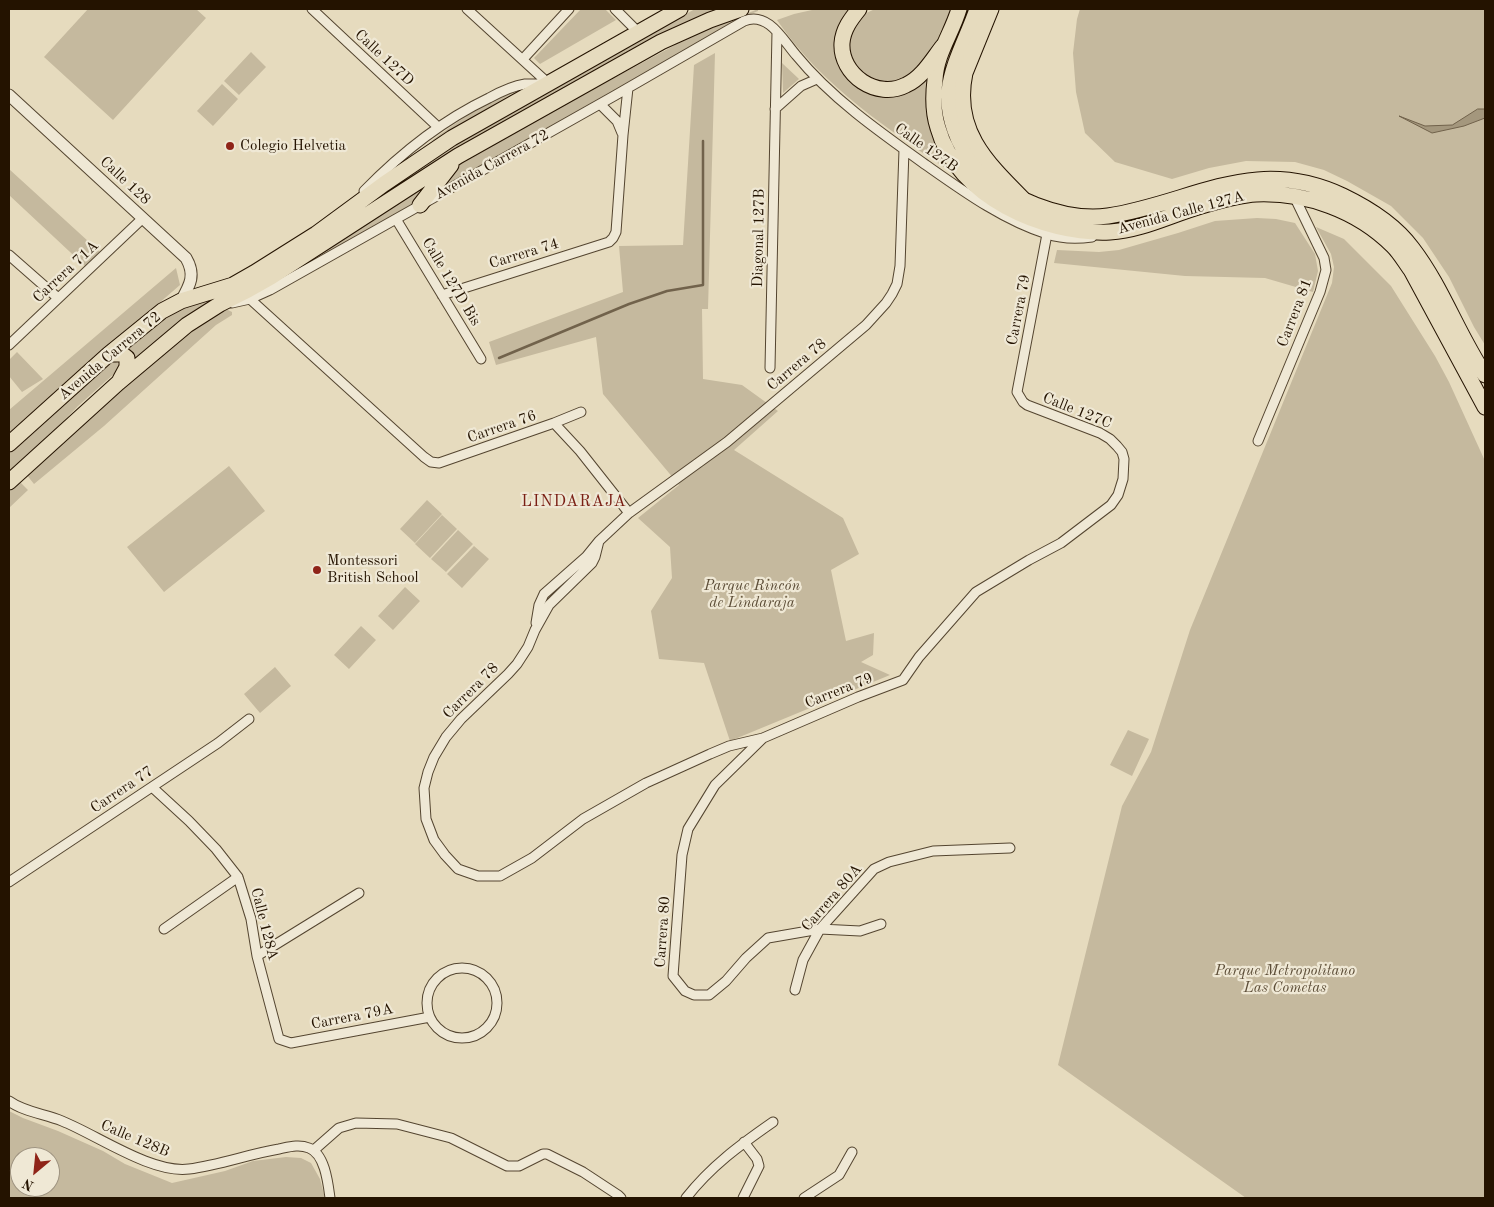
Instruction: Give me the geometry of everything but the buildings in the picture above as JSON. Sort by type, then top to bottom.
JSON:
[{"type":"main road","name":"Avenida Carrera 72","points":[[9,444],[109,354],[157,315],[181,301],[232,285],[244,279],[316,234],[384,184],[452,138],[680,9]]},
{"type":"main road","name":"Avenida Carrera 72","points":[[9,482],[118,383],[187,324],[271,277],[458,156],[661,42],[710,20],[742,9]]},
{"type":"main road","points":[[859,9],[846,26],[842,42],[843,51],[850,71],[858,80],[876,88],[889,90],[906,86],[918,77],[943,46]]},
{"type":"main road","name":"Avenida Calle 127A","points":[[959,9],[939,56],[935,77],[934,115],[943,142],[959,170],[971,183],[1013,210],[1034,219],[1074,229],[1109,232],[1135,229],[1199,207],[1234,197],[1255,194],[1294,196],[1312,199],[1332,206],[1351,215],[1392,245],[1411,270],[1485,407]]},
{"type":"main road","name":"Avenida Calle 127A","points":[[977,9],[952,76],[949,92],[950,112],[963,148],[974,164],[988,177],[1022,198],[1054,211],[1085,216],[1106,216],[1130,211],[1245,180],[1277,179],[1294,181],[1342,195],[1358,203],[1386,223],[1412,247],[1485,375]]},
{"type":"main road","points":[[991,9],[965,72],[963,83],[964,109],[973,140],[980,152],[998,174],[1022,198]]},
{"type":"main road","points":[[420,205],[458,156]]},
{"type":"main road","points":[[109,354],[122,354],[127,358],[127,367],[118,383]]},
{"type":"street","name":"Calle 127D","points":[[312,9],[438,127]]},
{"type":"street","points":[[467,9],[549,84]]},
{"type":"street","points":[[522,59],[569,9]]},
{"type":"street","points":[[614,9],[639,33]]},
{"type":"street","name":"Avenida Carrera 72","points":[[220,304],[250,300],[270,290],[600,104],[744,20],[750,18],[760,19]]},
{"type":"street","name":"Calle 127B","points":[[760,19],[777,32],[817,79],[871,125],[904,150],[979,200],[1020,223],[1047,234],[1078,239],[1109,232]]},
{"type":"street","name":"Diagonal 127B","points":[[770,368],[777,32]]},
{"type":"street","points":[[776,109],[801,86],[817,79]]},
{"type":"street","name":"Avenida Carrera 72","points":[[350,208],[368,187],[396,160],[438,127],[473,106],[507,89],[524,84],[549,84]]},
{"type":"street","points":[[623,135],[628,88]]},
{"type":"street","name":"Calle 128","points":[[9,95],[186,258],[192,270],[192,278],[181,301]]},
{"type":"street","points":[[600,104],[617,121],[623,135]]},
{"type":"street","name":"Carrera 74","points":[[442,295],[609,242],[616,232],[623,135]]},
{"type":"street","name":"Carrera 78","points":[[536,630],[541,600],[544,594],[586,557],[599,540],[629,513],[700,462],[765,411],[866,325],[886,303],[897,284],[900,266],[904,150]]},
{"type":"street","name":"Carrera 81","points":[[1258,441],[1320,292],[1326,270],[1324,258],[1294,196]]},
{"type":"street","name":"Carrera 71A","points":[[9,345],[143,218]]},
{"type":"street","name":"Calle 127D Bis","points":[[396,220],[481,359]]},
{"type":"street","name":"Carrera 79","points":[[1017,392],[1047,234]]},
{"type":"street","points":[[9,255],[58,298]]},
{"type":"street","name":"Carrera 76","points":[[250,300],[431,462],[439,463],[581,412]]},
{"type":"street","name":"Calle 127C","points":[[1017,392],[1022,402],[1027,405],[1100,433],[1110,439],[1122,452],[1124,459]]},
{"type":"street","points":[[554,423],[580,451],[629,513]]},
{"type":"street","name":"Carrera 79","points":[[500,876],[532,858],[583,819],[646,784],[730,746],[763,738],[858,697],[903,680],[919,658],[976,592],[1061,543],[1111,505],[1118,495],[1124,479],[1124,459]]},
{"type":"street","name":"Carrera 78","points":[[500,876],[478,876],[458,869],[434,840],[424,810],[424,788],[428,772],[434,757],[446,737],[461,719],[517,664],[528,647],[549,605],[592,563],[599,540]]},
{"type":"street","points":[[541,600],[549,605]]},
{"type":"street","name":"Carrera 77","points":[[9,882],[152,787],[249,719]]},
{"type":"street","name":"Carrera 80","points":[[763,738],[715,785],[688,829],[682,855],[673,976],[685,991],[694,995],[709,995],[726,981],[746,958],[768,938],[820,929],[860,931],[881,924]]},
{"type":"street","name":"Calle 128A","points":[[152,787],[216,849],[238,877],[251,919],[257,956],[279,1040]]},
{"type":"street","name":"Carrera 80A","points":[[795,990],[803,960],[820,929],[874,870],[889,862],[933,851],[1010,848]]},
{"type":"street","points":[[164,929],[238,877]]},
{"type":"street","points":[[257,956],[359,892]]},
{"type":"street","points":[[462,968],[479,972],[492,984],[497,994],[498,1006],[495,1017],[490,1026],[474,1037],[454,1038],[435,1026],[430,1017],[427,1006],[428,994],[433,983],[451,969],[462,968]]},
{"type":"street","name":"Carrera 79A","points":[[279,1040],[291,1043],[430,1017]]},
{"type":"street","name":"Calle 128B","points":[[9,1101],[23,1108],[62,1121],[150,1163],[170,1168],[188,1169],[266,1151],[297,1146],[314,1150]]},
{"type":"street","points":[[686,1198],[714,1166],[773,1122]]},
{"type":"street","points":[[330,1198],[327,1177],[320,1157],[314,1150],[340,1128],[356,1123],[397,1124],[451,1138],[507,1166],[519,1166],[543,1154],[547,1154],[583,1172],[621,1198]]},
{"type":"street","points":[[743,1198],[759,1166],[757,1159],[744,1142]]},
{"type":"street","points":[[804,1198],[839,1175],[852,1152]]},
{"type":"green space","points":[[88,9],[196,9],[206,18],[113,120],[44,57]]},
{"type":"green space","points":[[581,9],[605,9],[616,20],[540,64],[534,58]]},
{"type":"green space","points":[[695,9],[718,9],[706,14],[345,221],[392,185],[454,143]]},
{"type":"green space","points":[[758,9],[758,11],[436,191],[460,161],[690,37]]},
{"type":"green space","points":[[875,9],[952,9],[938,43],[910,77],[884,84],[860,74],[849,52],[849,35],[860,16]]},
{"type":"green space","points":[[1080,9],[1485,9],[1485,345],[1449,277],[1423,238],[1391,206],[1347,181],[1324,170],[1295,162],[1246,161],[1209,168],[1172,179],[1115,162],[1085,133],[1076,92],[1073,53]]},
{"type":"green space","points":[[812,10],[849,10],[839,33],[866,89],[929,74],[955,175],[882,124],[836,87],[795,44],[777,20]]},
{"type":"green space","points":[[251,52],[266,67],[239,95],[224,81]]},
{"type":"green space","name":"Parque Rincón de Lindaraja","points":[[715,53],[708,309],[702,309],[703,379],[742,385],[778,411],[734,450],[843,518],[859,554],[831,570],[846,641],[874,633],[873,655],[861,662],[890,675],[730,741],[704,663],[659,659],[651,611],[672,578],[670,547],[638,518],[679,485],[603,394],[596,337],[496,365],[489,342],[623,292],[619,246],[683,245],[694,65]]},
{"type":"green space","points":[[782,63],[799,79],[783,93]]},
{"type":"green space","points":[[222,84],[238,99],[213,126],[197,111]]},
{"type":"green space","points":[[516,91],[438,139],[431,141],[482,106]]},
{"type":"green space","points":[[9,169],[100,252],[85,266],[9,195]]},
{"type":"green space","points":[[429,179],[419,203],[313,261]]},
{"type":"green space","points":[[1257,218],[1295,223],[1315,254],[1318,271],[1313,292],[1265,278],[1185,276],[1054,263],[1057,250],[1099,252],[1119,250],[1215,221]]},
{"type":"green space","name":"Parque Metropolitano Las Cometas","points":[[1316,227],[1344,239],[1391,286],[1449,382],[1485,461],[1485,1198],[1246,1198],[1058,1065],[1122,806],[1151,752],[1190,630],[1332,283],[1334,267],[1331,254]]},
{"type":"green space","points":[[176,268],[180,285],[10,432],[9,410]]},
{"type":"green space","points":[[235,289],[179,322],[135,360],[135,356],[127,349],[165,319],[191,303]]},
{"type":"green space","points":[[224,308],[232,312],[232,315],[216,325],[104,426],[34,484],[26,474],[189,331]]},
{"type":"green space","points":[[17,352],[43,379],[22,392],[9,376],[9,360]]},
{"type":"green space","points":[[112,361],[119,364],[119,368],[115,373],[78,406],[9,476],[9,453]]},
{"type":"green space","points":[[229,466],[265,511],[164,592],[127,547]]},
{"type":"green space","points":[[19,481],[28,490],[9,508],[9,491]]},
{"type":"green space","points":[[427,500],[442,514],[415,543],[400,529]]},
{"type":"green space","points":[[442,515],[457,529],[430,558],[415,544]]},
{"type":"green space","points":[[458,530],[473,544],[446,572],[431,559]]},
{"type":"green space","points":[[474,546],[489,559],[462,588],[447,574]]},
{"type":"green space","points":[[405,587],[420,601],[393,630],[378,616]]},
{"type":"green space","points":[[361,626],[376,640],[349,669],[334,655]]},
{"type":"green space","points":[[275,667],[291,686],[260,713],[244,694]]},
{"type":"green space","points":[[1128,730],[1149,739],[1132,776],[1110,765]]},
{"type":"green space","points":[[9,1111],[103,1151],[125,1164],[172,1183],[225,1171],[253,1161],[286,1157],[301,1158],[311,1163],[320,1179],[325,1198],[9,1198]]},
{"type":"shaded area","points":[[1478,109],[1485,109],[1485,118],[1464,126],[1432,133],[1399,116],[1425,126],[1452,125]]},
{"type":"waterway","points":[[499,358],[629,304],[667,291],[703,285],[703,141]]},
{"type":"place","name":"Colegio Helvetia","points":[[230,146]]},
{"type":"place","name":"Montessori British School","points":[[317,570]]},
{"type":"district","name":"LINDARAJA","points":[[574,502]]}]
